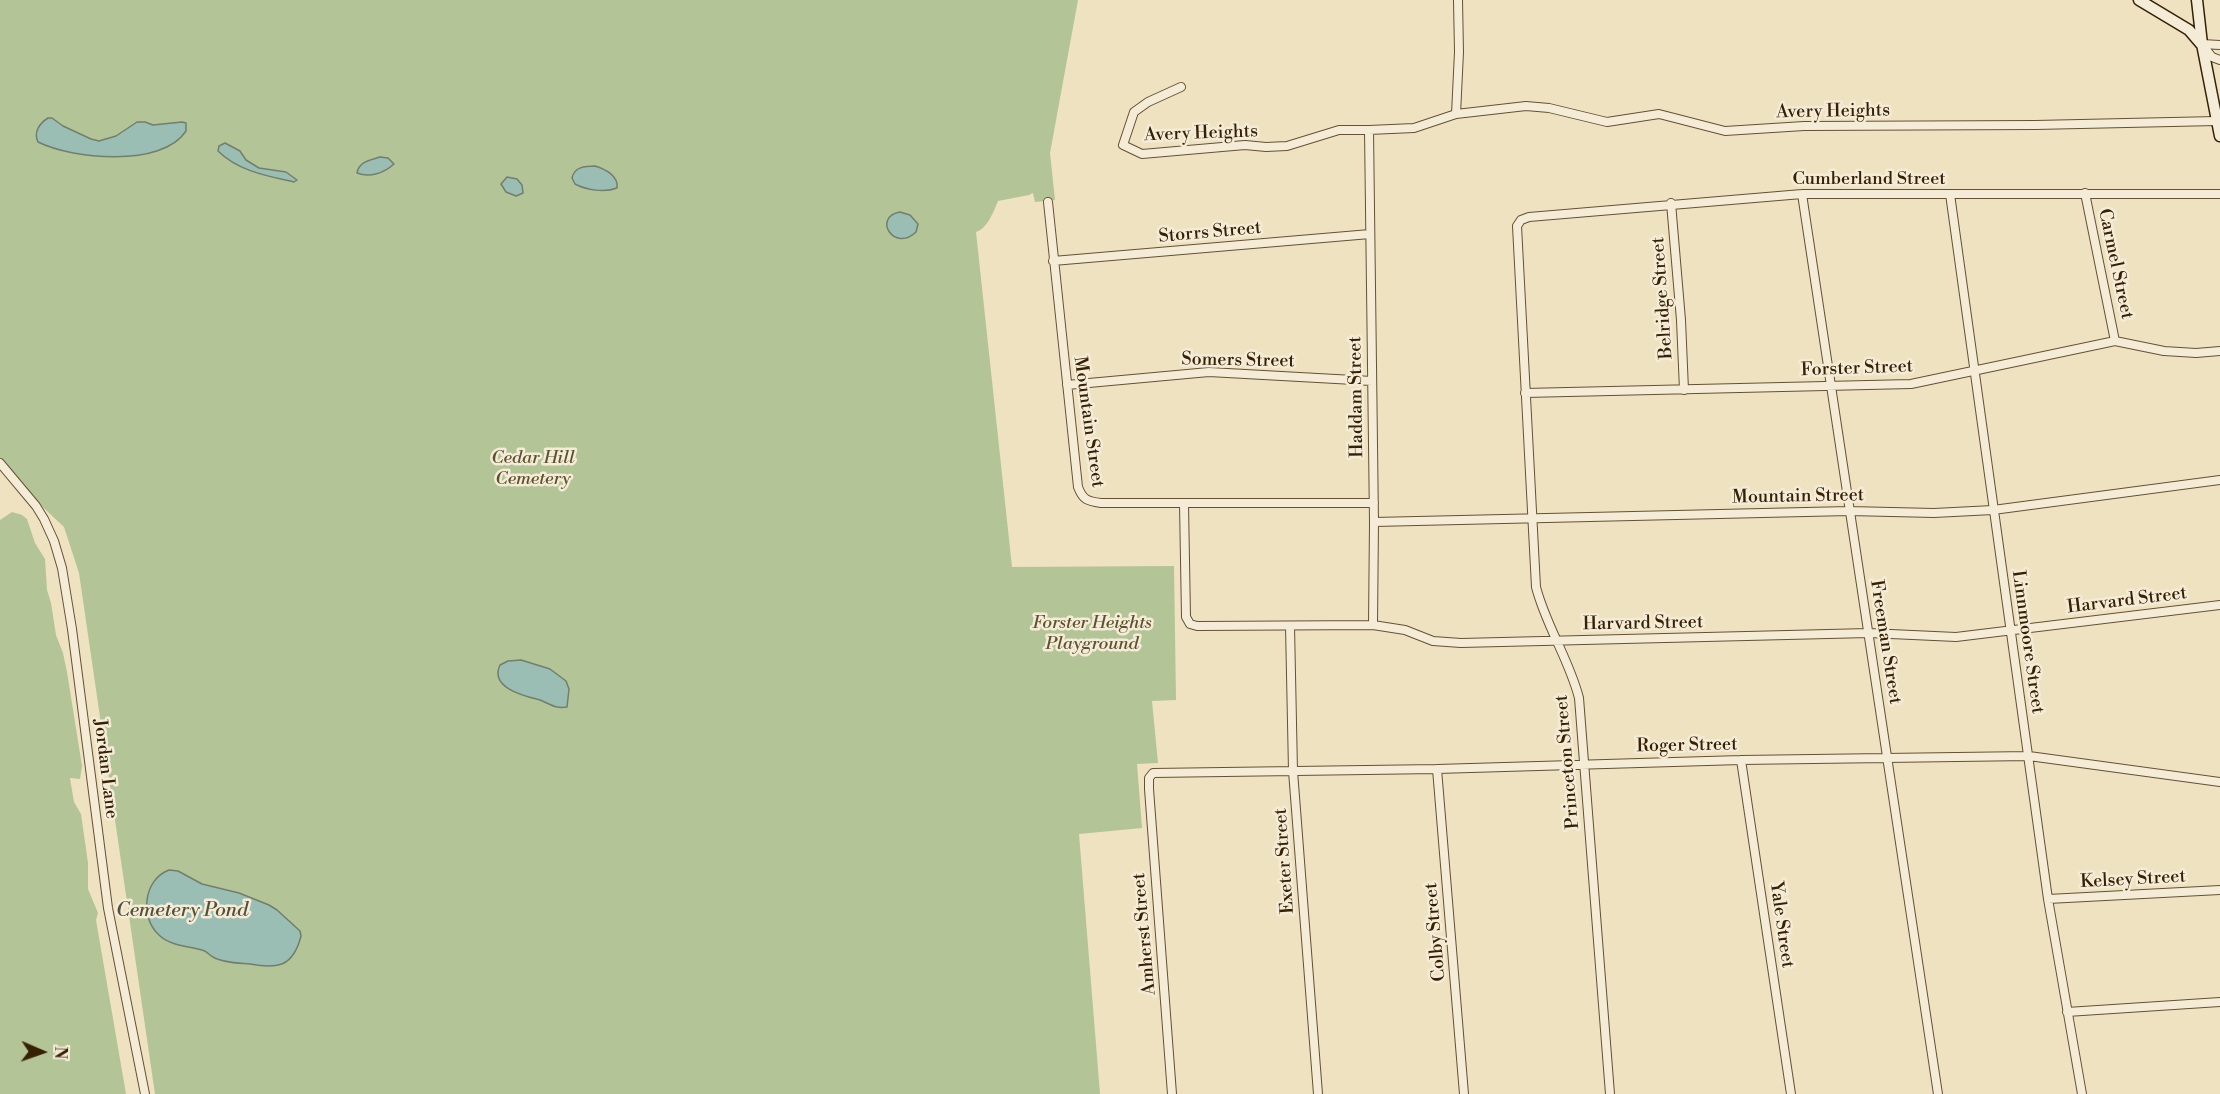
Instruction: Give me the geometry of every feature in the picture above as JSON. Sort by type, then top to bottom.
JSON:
[{"type":"main road","points":[[2139,0],[2188,30],[2202,44]]},
{"type":"main road","points":[[2197,0],[2202,44],[2220,136]]},
{"type":"street","points":[[1456,114],[1459,52],[1458,0]]},
{"type":"street","points":[[2202,44],[2220,45]]},
{"type":"street","points":[[2202,44],[2212,57],[2220,60]]},
{"type":"street","name":"Avery Heights","points":[[1181,87],[1148,102],[1134,112],[1123,145],[1142,154],[1245,145],[1287,146],[1339,130],[1414,128],[1456,114],[1526,106],[1549,108],[1606,122],[1659,114],[1725,131],[1804,126],[2217,121]]},
{"type":"street","name":"Haddam Street","points":[[1369,130],[1374,503],[1373,625]]},
{"type":"street","name":"Carmel Street","points":[[2085,193],[2115,341]]},
{"type":"street","name":"Cumberland Street","points":[[1521,220],[1529,217],[1671,203],[1802,194],[2220,194]]},
{"type":"street","name":"Freeman Street","points":[[1802,194],[1848,511],[1869,633],[1938,1094]]},
{"type":"street","name":"Linnmoore Street","points":[[1950,194],[2048,899],[2082,1094]]},
{"type":"street","name":"Mountain Street","points":[[1048,202],[1078,487],[1082,497],[1088,501],[1101,503],[1374,503]]},
{"type":"street","name":"Belridge Street","points":[[1671,203],[1681,320],[1684,390]]},
{"type":"street","name":"Princeton Street","points":[[1521,220],[1517,226],[1536,587],[1540,606],[1575,681],[1579,698],[1610,1094]]},
{"type":"street","name":"Storrs Street","points":[[1053,261],[1370,234]]},
{"type":"street","name":"Forster Street","points":[[1525,393],[1911,384],[2115,341],[2164,351],[2196,353],[2220,351]]},
{"type":"street","name":"Somers Street","points":[[1067,385],[1209,372],[1372,381]]},
{"type":"street","name":"Jordan Lane","points":[[0,463],[36,506],[51,533],[60,562],[72,629],[108,908],[145,1094]]},
{"type":"street","name":"Mountain Street","points":[[1374,522],[1848,511],[1934,513],[1993,510],[2220,480]]},
{"type":"street","name":"Harvard Street","points":[[1184,504],[1188,622],[1197,626],[1373,625],[1405,630],[1433,641],[1461,643],[1869,633],[1956,637],[2220,605]]},
{"type":"street","name":"Exeter Street","points":[[1290,626],[1293,771],[1318,1094]]},
{"type":"street","name":"Roger Street","points":[[1153,773],[2029,756],[2220,782]]},
{"type":"street","name":"Yale Street","points":[[1741,760],[1791,1094]]},
{"type":"street","name":"Colby Street","points":[[1437,768],[1464,1094]]},
{"type":"street","name":"Amherst Street","points":[[1153,773],[1149,778],[1149,789],[1173,1094]]},
{"type":"street","name":"Kelsey Street","points":[[2048,899],[2220,890]]},
{"type":"street","points":[[2067,1011],[2220,1002]]},
{"type":"green space","name":"Cedar Hill Cemetery","points":[[0,0],[1078,0],[1050,153],[1055,200],[1035,202],[1033,193],[998,201],[987,224],[976,232],[1012,567],[1174,566],[1176,700],[1152,701],[1158,763],[1137,764],[1142,828],[1079,834],[1100,1094],[155,1094],[79,573],[64,527],[0,467]]},
{"type":"green space","points":[[12,512],[27,519],[35,543],[45,559],[47,590],[56,635],[67,672],[82,766],[80,779],[70,778],[74,802],[81,814],[88,863],[88,889],[98,913],[96,920],[126,1094],[0,1094],[0,520]]},
{"type":"water","points":[[48,118],[99,141],[116,136],[137,122],[153,125],[182,122],[186,123],[186,131],[174,143],[158,151],[116,157],[93,156],[72,153],[38,142],[36,135],[38,128]]},
{"type":"water","points":[[225,143],[240,151],[246,160],[259,168],[286,172],[297,180],[294,182],[263,175],[244,168],[218,151],[219,146]]},
{"type":"water","points":[[380,157],[388,158],[394,164],[377,174],[357,173],[363,163]]},
{"type":"water","points":[[595,166],[614,177],[617,188],[596,190],[575,184],[572,178],[575,171]]},
{"type":"water","points":[[507,177],[517,179],[522,185],[523,193],[516,196],[506,192],[501,184]]},
{"type":"water","points":[[900,212],[910,215],[918,224],[916,232],[908,237],[894,236],[889,232],[887,226],[892,215]]},
{"type":"water","points":[[521,660],[550,669],[566,681],[569,689],[567,707],[553,706],[510,690],[504,685],[498,673],[500,665],[508,661]]},
{"type":"water","name":"Cemetery Pond","points":[[169,870],[178,871],[202,884],[239,893],[277,910],[300,931],[301,936],[294,954],[283,964],[260,966],[217,959],[204,951],[163,939],[149,919],[147,899],[154,881]]},
{"type":"park label","name":"Forster Heights Playground","points":[[1092,634]]}]
